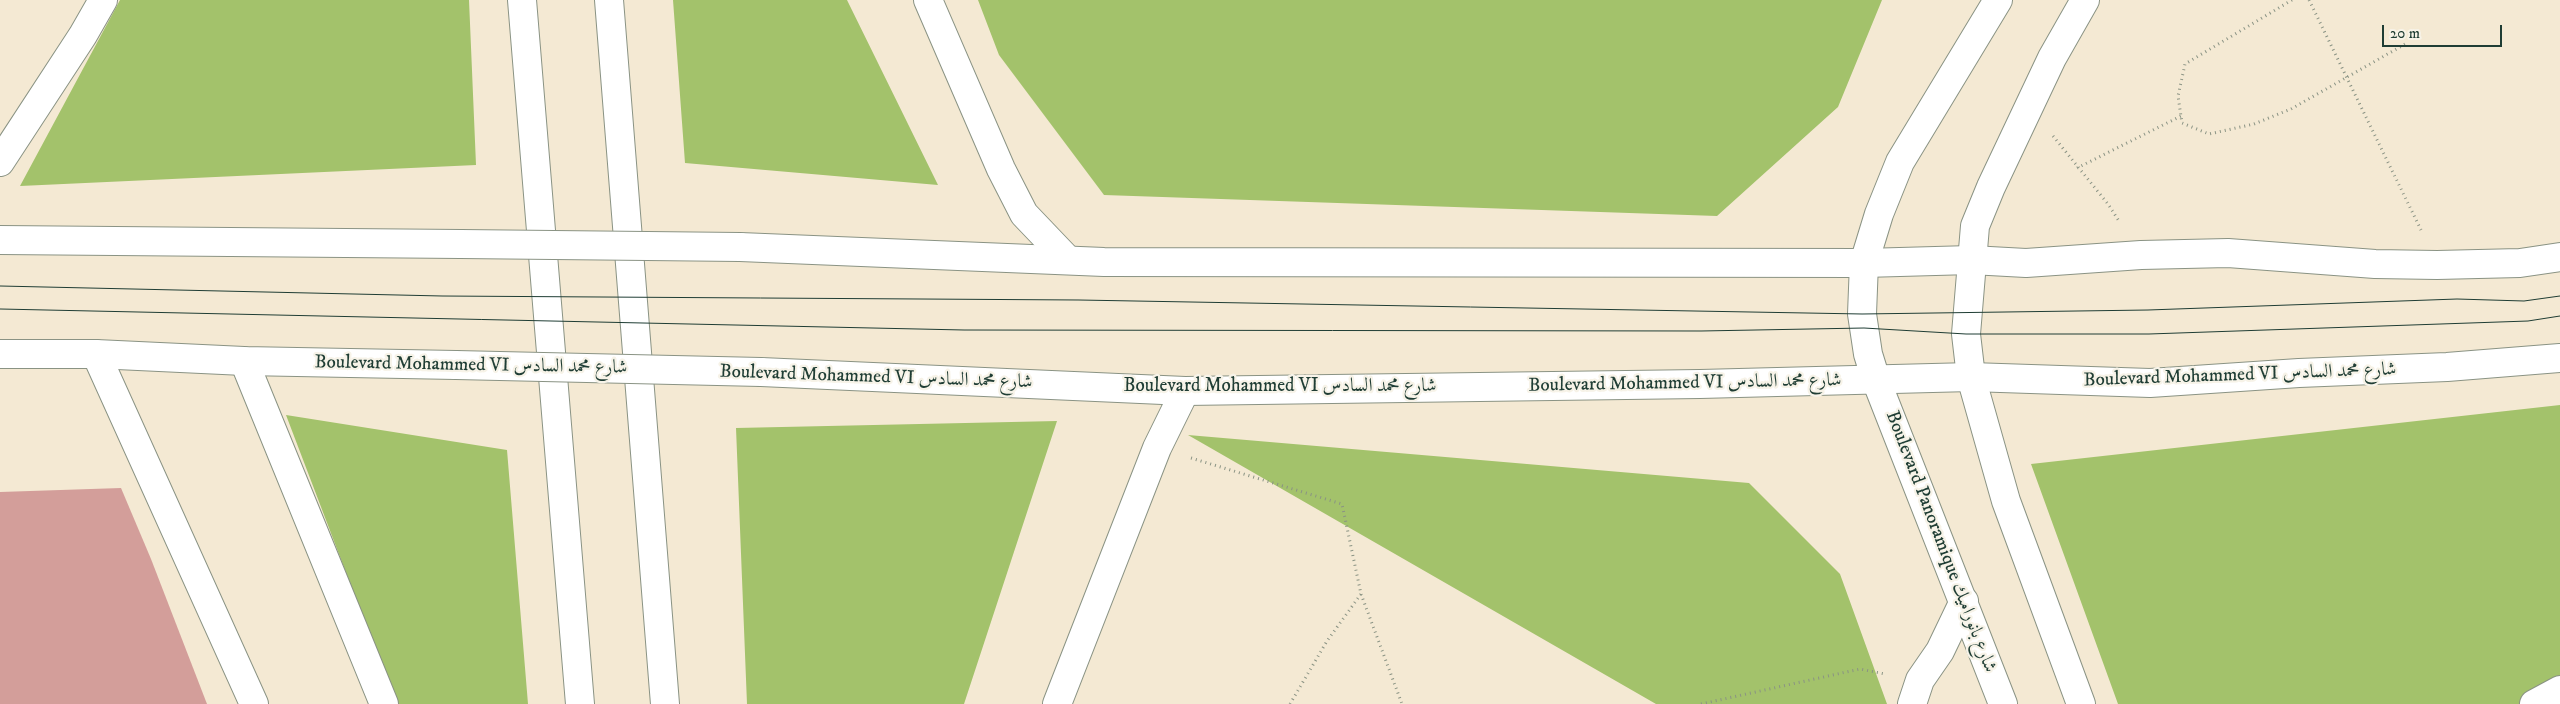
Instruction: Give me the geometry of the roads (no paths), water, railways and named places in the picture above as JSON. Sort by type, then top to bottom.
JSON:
[{"type":"main road","points":[[0,162],[83,35],[103,0]]},
{"type":"main road","points":[[522,0],[580,704]]},
{"type":"main road","points":[[609,0],[664,704]]},
{"type":"main road","points":[[928,0],[1001,169],[1024,214],[1066,258]]},
{"type":"main road","name":"Boulevard Panoramique شارع بانوراميك","points":[[1998,0],[1949,77],[1900,162],[1879,214],[1864,262],[1862,314],[1868,354],[1876,380],[2003,704]]},
{"type":"main road","points":[[2081,704],[2006,501],[1971,377],[1966,334],[1975,226],[2027,109],[2052,58],[2085,0]]},
{"type":"main road","points":[[0,240],[740,247],[1066,258],[1104,262],[1864,262],[1971,260],[2026,263],[2228,253],[2375,264],[2437,265],[2520,263],[2560,257]]},
{"type":"main road","name":"Boulevard Mohammed VI شارع محمد السادس","points":[[0,354],[96,354],[244,361],[761,372],[1185,390],[1971,377],[2063,382],[2150,383],[2298,373],[2447,367],[2560,358]]},
{"type":"main road","points":[[96,354],[254,704]]},
{"type":"main road","points":[[244,361],[384,704]]},
{"type":"main road","points":[[1057,704],[1157,448],[1185,390]]},
{"type":"main road","points":[[1916,692],[1940,651],[1964,601]]},
{"type":"main road","points":[[2534,704],[2560,690]]},
{"type":"tram line","points":[[0,286],[442,296],[1079,300],[1862,314],[2148,310],[2457,299],[2524,301],[2560,296]]},
{"type":"tram line","points":[[0,309],[964,330],[1701,331],[1864,328],[1966,334],[2149,334],[2528,321],[2560,316]]}]
